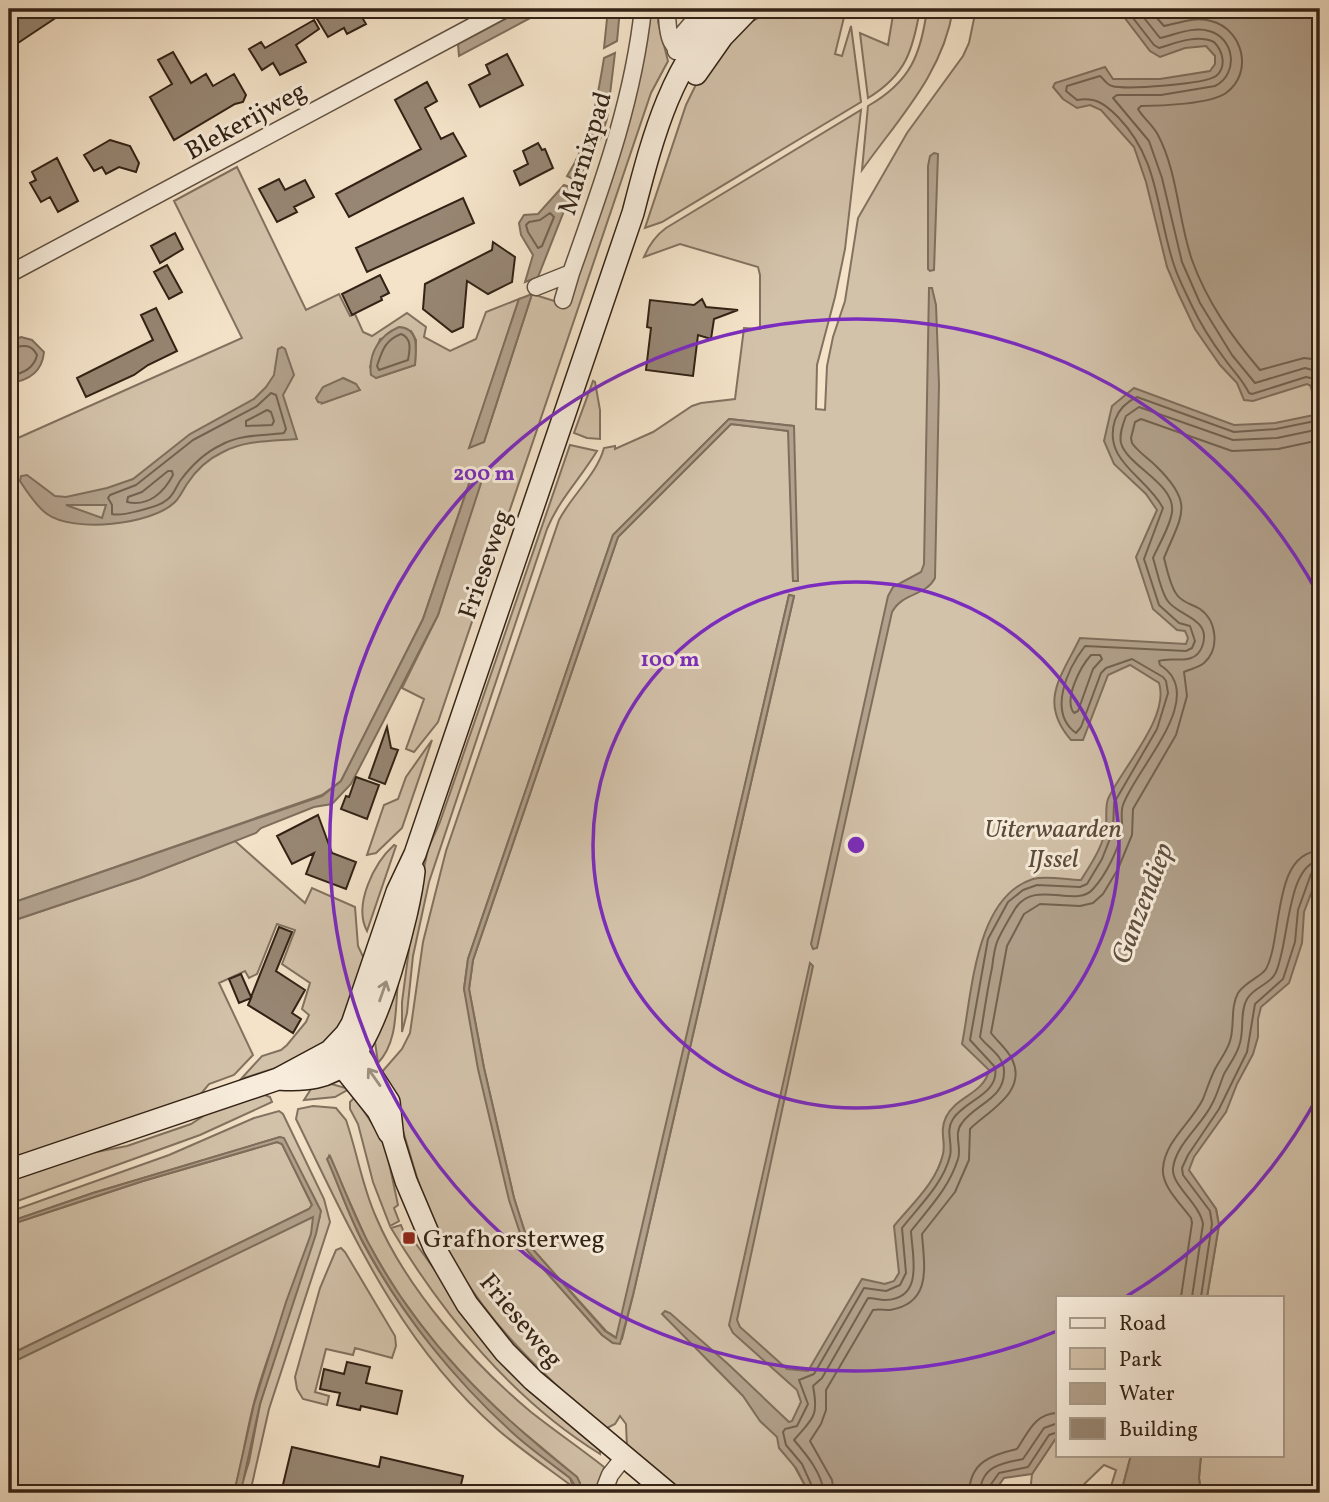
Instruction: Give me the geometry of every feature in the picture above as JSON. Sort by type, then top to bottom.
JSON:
[{"type":"main road","points":[[688,59],[704,35],[728,9]]},
{"type":"main road","points":[[688,59],[722,37],[749,9]]},
{"type":"main road","name":"Frieseweg","points":[[668,1493],[527,1374],[467,1304],[424,1224],[406,1181],[393,1139],[389,1102],[377,1081],[346,1054],[352,1024],[397,892],[415,854],[633,213],[650,145],[666,101],[688,59]]},
{"type":"main road","points":[[9,1170],[278,1079],[318,1059],[346,1054]]},
{"type":"street","name":"Blekerijweg","points":[[9,275],[505,9]]},
{"type":"street","name":"Marnixpad","points":[[570,273],[626,108],[643,9]]},
{"type":"street","points":[[667,9],[668,33],[688,59]]},
{"type":"street","points":[[688,59],[682,35],[704,9]]},
{"type":"street","points":[[536,286],[570,273]]},
{"type":"street","points":[[563,300],[570,273]]},
{"type":"street","points":[[603,1493],[610,1475],[624,1457]]},
{"type":"green space","points":[[648,9],[659,9],[658,22],[668,61],[651,93],[438,722],[414,752],[406,749],[424,699],[402,688],[438,615],[483,474],[482,469],[473,472],[423,619],[341,781],[322,795],[9,904],[9,442],[242,338],[174,201],[237,167],[306,310],[339,294],[350,316],[355,314],[363,332],[372,336],[407,313],[426,327],[424,337],[450,351],[476,339],[486,312],[519,299],[470,447],[484,442],[532,294],[567,305]],"holes":[[[411,331],[416,340],[415,365],[376,378],[370,367],[380,339]],[[343,378],[356,384],[359,390],[323,403]]]},
{"type":"green space","points":[[775,9],[846,9],[835,54],[842,56],[851,26],[861,102],[662,222],[645,228],[686,105],[705,66],[732,32]]},
{"type":"green space","points":[[894,9],[920,9],[914,37],[899,71],[868,98],[860,33],[888,45]]},
{"type":"green space","points":[[927,9],[953,9],[940,54],[918,94],[862,170],[868,106],[894,87],[911,66],[921,40]]},
{"type":"green space","name":"Uiterwaarden IJssel","points":[[976,9],[1203,9],[1320,420],[1320,1493],[1201,1493],[1201,1456],[1284,1456],[1284,1296],[1207,1296],[1219,1225],[1216,1209],[1188,1170],[944,1153],[894,1282],[885,1284],[801,1402],[790,1458],[809,1493],[684,1493],[627,1447],[626,1424],[620,1416],[615,1424],[605,1429],[532,1362],[471,1288],[431,1218],[400,1121],[381,1073],[402,1049],[410,1033],[423,942],[446,851],[559,520],[596,467],[604,448],[615,446],[615,449],[653,432],[692,406],[735,399],[744,328],[760,329],[758,267],[680,244],[644,257],[648,249],[666,228],[861,110],[845,249],[817,365],[816,409],[825,410],[827,366],[845,301],[858,218],[907,133],[963,56],[969,43]],"holes":[[[729,419],[793,426],[793,581],[789,431],[731,424],[618,537],[473,960],[469,989],[484,1068],[514,1198],[529,1245],[606,1331],[617,1338],[789,595],[794,596],[633,1295],[622,1339],[613,1343],[602,1335],[525,1248],[464,989],[468,959],[613,535]]]},
{"type":"green space","points":[[593,381],[600,410],[600,439],[574,433]]},
{"type":"green space","points":[[570,445],[597,451],[564,498],[547,529],[429,882],[413,956],[407,1013],[402,1032],[402,1002],[409,949],[407,947],[428,849],[440,822]]},
{"type":"green space","points":[[432,740],[402,828],[376,853],[367,855],[384,805],[398,799],[406,777]]},
{"type":"green space","points":[[235,841],[305,903],[312,888],[355,907],[358,946],[366,963],[349,1014],[330,1041],[282,1066],[241,1079],[262,1056],[281,1050],[287,1045],[309,1015],[302,1009],[310,983],[282,964],[295,930],[277,924],[257,974],[249,978],[245,971],[219,983],[253,1055],[234,1075],[209,1084],[200,1095],[9,1161],[9,922],[140,878]]},
{"type":"green space","points":[[396,846],[367,931],[363,921],[364,897],[379,862]]},
{"type":"green space","points":[[398,982],[392,1036],[378,1063],[375,1042]]},
{"type":"green space","points":[[328,1083],[349,1089],[335,1097],[304,1100],[313,1086]]},
{"type":"green space","points":[[265,1095],[270,1097],[272,1102],[200,1135],[9,1204],[9,1180],[86,1154],[127,1146],[191,1124],[214,1109]]},
{"type":"green space","points":[[355,1097],[385,1144],[398,1205],[394,1208],[399,1221],[390,1226],[373,1182],[358,1124],[350,1109],[350,1102]]},
{"type":"green space","points":[[313,1106],[336,1108],[346,1120],[376,1217],[389,1244],[423,1297],[486,1371],[531,1412],[604,1467],[597,1493],[578,1493],[577,1477],[494,1408],[439,1349],[396,1291],[368,1243],[329,1156],[358,1233],[404,1310],[453,1372],[509,1428],[570,1478],[573,1487],[497,1429],[463,1396],[432,1360],[405,1323],[358,1245],[296,1119],[298,1109]]},
{"type":"green space","points":[[279,1111],[283,1114],[324,1199],[330,1222],[269,1409],[250,1493],[239,1493],[249,1462],[260,1404],[320,1216],[280,1137],[93,1193],[9,1222],[9,1212],[169,1155],[254,1118]]},
{"type":"green space","points":[[277,1142],[282,1144],[312,1205],[309,1209],[9,1355],[9,1225],[143,1181]]},
{"type":"green space","points":[[312,1216],[315,1219],[309,1242],[254,1403],[234,1493],[9,1493],[9,1364]]},
{"type":"green space","points":[[401,1225],[406,1238],[411,1237],[501,1361],[528,1390],[600,1450],[600,1454],[538,1408],[482,1353],[433,1292],[391,1228]]},
{"type":"green space","points":[[341,1248],[395,1336],[396,1346],[392,1358],[355,1348],[353,1355],[326,1349],[315,1392],[329,1396],[327,1405],[303,1399],[297,1389],[295,1377],[320,1288],[336,1250]]},
{"type":"green space","points":[[1056,1438],[1056,1456],[1131,1456],[1121,1493],[1109,1493],[1116,1470],[1104,1465],[1075,1493],[1030,1493],[1032,1474]]},
{"type":"water","points":[[524,9],[547,9],[459,56],[458,44]]},
{"type":"water","points":[[608,9],[620,9],[617,41],[604,48]]},
{"type":"water","points":[[1118,9],[1320,9],[1320,403],[1314,387],[1307,384],[1253,401],[1244,400],[1237,383],[1220,365],[1195,329],[1178,293],[1167,267],[1146,182],[1134,147],[1101,110],[1090,105],[1077,108],[1063,99],[1053,87],[1055,83],[1105,67],[1113,79],[1160,79],[1210,71],[1215,64],[1215,56],[1206,46],[1185,48],[1160,57],[1150,51]]},
{"type":"water","points":[[615,53],[607,119],[601,137],[577,181],[567,176],[587,134],[596,104],[604,58]]},
{"type":"water","points":[[938,154],[934,270],[930,271],[928,166],[930,156]]},
{"type":"water","points":[[564,185],[573,188],[538,277],[525,282],[533,255],[521,235],[519,223],[524,215],[538,214]]},
{"type":"water","points":[[929,288],[932,288],[936,305],[939,385],[935,578],[926,588],[902,601],[892,612],[817,948],[813,949],[811,944],[888,596],[893,587],[921,572],[924,564]]},
{"type":"water","points":[[532,294],[484,442],[469,448],[519,299]]},
{"type":"water","points":[[399,327],[406,328],[414,336],[415,365],[376,378],[371,375],[374,352],[386,335]]},
{"type":"water","points":[[21,337],[32,340],[44,352],[43,359],[33,375],[9,383],[9,342]]},
{"type":"water","points":[[278,349],[285,349],[294,375],[283,395],[297,439],[249,443],[231,448],[198,470],[177,500],[164,510],[112,524],[93,525],[59,520],[35,503],[20,481],[21,476],[27,475],[55,496],[66,497],[133,479],[190,434],[254,399],[274,375]],"holes":[[[66,505],[106,505],[102,518]]]},
{"type":"water","points":[[343,378],[356,384],[360,390],[323,403],[318,402],[316,398],[323,387]]},
{"type":"water","name":"Ganzendiep","points":[[1134,388],[1234,425],[1275,423],[1314,415],[1320,411],[1320,870],[1304,912],[1302,943],[1289,983],[1261,1007],[1253,1054],[1226,1112],[1194,1157],[1189,1170],[1216,1209],[1219,1225],[1207,1296],[1056,1296],[1056,1438],[1032,1474],[1004,1478],[995,1491],[997,1493],[809,1493],[796,1468],[779,1448],[777,1437],[760,1421],[743,1396],[662,1314],[665,1311],[670,1313],[789,1422],[792,1421],[801,1402],[797,1390],[733,1333],[729,1325],[810,963],[813,966],[737,1320],[740,1327],[787,1369],[808,1371],[862,1279],[885,1284],[894,1281],[899,1273],[894,1226],[923,1193],[940,1164],[946,1117],[956,1104],[982,1085],[989,1070],[962,1044],[974,975],[988,926],[999,905],[1014,889],[1033,879],[1081,880],[1103,840],[1108,799],[1143,742],[1158,711],[1161,696],[1159,683],[1130,665],[1108,675],[1083,740],[1071,740],[1056,714],[1054,701],[1060,677],[1080,638],[1186,644],[1188,638],[1185,631],[1177,630],[1153,609],[1136,557],[1157,510],[1146,494],[1114,464],[1104,441],[1112,406]]},
{"type":"water","points":[[729,419],[794,426],[798,581],[793,581],[788,431],[731,424],[618,537],[473,960],[469,989],[514,1198],[529,1245],[605,1331],[616,1338],[789,595],[794,596],[620,1344],[613,1343],[602,1335],[525,1248],[509,1200],[478,1069],[464,989],[468,959],[613,535]]},
{"type":"water","points":[[483,469],[484,474],[438,615],[351,784],[332,804],[314,807],[261,828],[256,833],[140,878],[9,922],[9,904],[322,796],[341,781],[423,619],[473,472]]},
{"type":"water","points":[[284,1138],[321,1211],[316,1234],[260,1404],[243,1482],[239,1493],[234,1493],[254,1404],[311,1234],[313,1217],[9,1364],[9,1355],[309,1209],[312,1205],[282,1144],[277,1142],[143,1181],[9,1225],[9,1222],[93,1193]]},
{"type":"water","points":[[330,1156],[369,1244],[411,1311],[435,1342],[488,1400],[577,1477],[580,1483],[578,1493],[572,1493],[574,1484],[570,1478],[515,1435],[471,1392],[412,1320],[378,1269],[358,1232],[327,1159]]},
{"type":"water","points":[[1131,1456],[1201,1456],[1201,1493],[1121,1493]]},
{"type":"building","points":[[9,9],[69,9],[9,49]]},
{"type":"building","points":[[311,9],[357,9],[366,24],[347,34],[344,28],[328,37]]},
{"type":"building","points":[[314,20],[319,29],[296,45],[306,62],[280,75],[273,63],[262,70],[249,49],[261,42],[265,48]]},
{"type":"building","points":[[173,52],[191,83],[206,74],[213,86],[234,74],[246,95],[243,102],[235,104],[174,140],[150,97],[172,84],[158,60]]},
{"type":"building","points":[[507,54],[523,85],[480,107],[469,85],[490,74],[486,65]]},
{"type":"building","points":[[427,82],[437,101],[425,108],[441,139],[453,133],[466,156],[349,217],[336,194],[421,149],[395,100]]},
{"type":"building","points":[[110,140],[130,146],[139,163],[136,172],[119,167],[106,174],[102,167],[94,171],[84,155]]},
{"type":"building","points":[[538,143],[542,150],[545,149],[553,168],[520,185],[514,171],[528,164],[523,151]]},
{"type":"building","points":[[57,158],[78,201],[58,212],[50,197],[41,202],[30,183],[36,180],[32,172]]},
{"type":"building","points":[[279,179],[285,190],[305,180],[314,197],[294,207],[297,212],[277,222],[259,189]]},
{"type":"building","points":[[463,198],[474,223],[367,272],[356,248]]},
{"type":"building","points":[[175,233],[183,249],[160,263],[151,246]]},
{"type":"building","points":[[493,242],[515,257],[512,282],[488,294],[467,281],[463,327],[452,332],[423,309],[425,284],[492,250]]},
{"type":"building","points":[[167,265],[182,292],[169,299],[154,272]]},
{"type":"building","points":[[380,275],[389,293],[381,297],[382,300],[352,315],[342,294]]},
{"type":"building","points":[[702,299],[706,307],[738,310],[714,319],[711,339],[698,335],[693,376],[646,370],[651,328],[647,327],[650,300],[694,305]]},
{"type":"building","points":[[156,308],[177,351],[86,397],[77,378],[153,340],[141,315]]},
{"type":"building","points":[[387,727],[391,748],[398,750],[385,784],[369,778]]},
{"type":"building","points":[[356,777],[379,785],[367,819],[341,809],[346,796],[349,797]]},
{"type":"building","points":[[318,815],[332,853],[356,862],[346,889],[306,874],[314,853],[292,864],[277,836]]},
{"type":"building","points":[[279,927],[292,932],[276,971],[305,990],[292,1013],[301,1019],[293,1033],[248,1005],[251,998],[239,1003],[229,979],[241,974],[251,997]]},
{"type":"building","points":[[347,1362],[370,1367],[366,1383],[402,1391],[397,1414],[361,1406],[360,1410],[337,1405],[340,1393],[320,1389],[324,1369],[344,1374]]},
{"type":"building","points":[[292,1447],[379,1467],[381,1457],[463,1476],[459,1493],[281,1493]]},
{"type":"place","name":"Grafhorsterweg","points":[[409,1238]]}]
